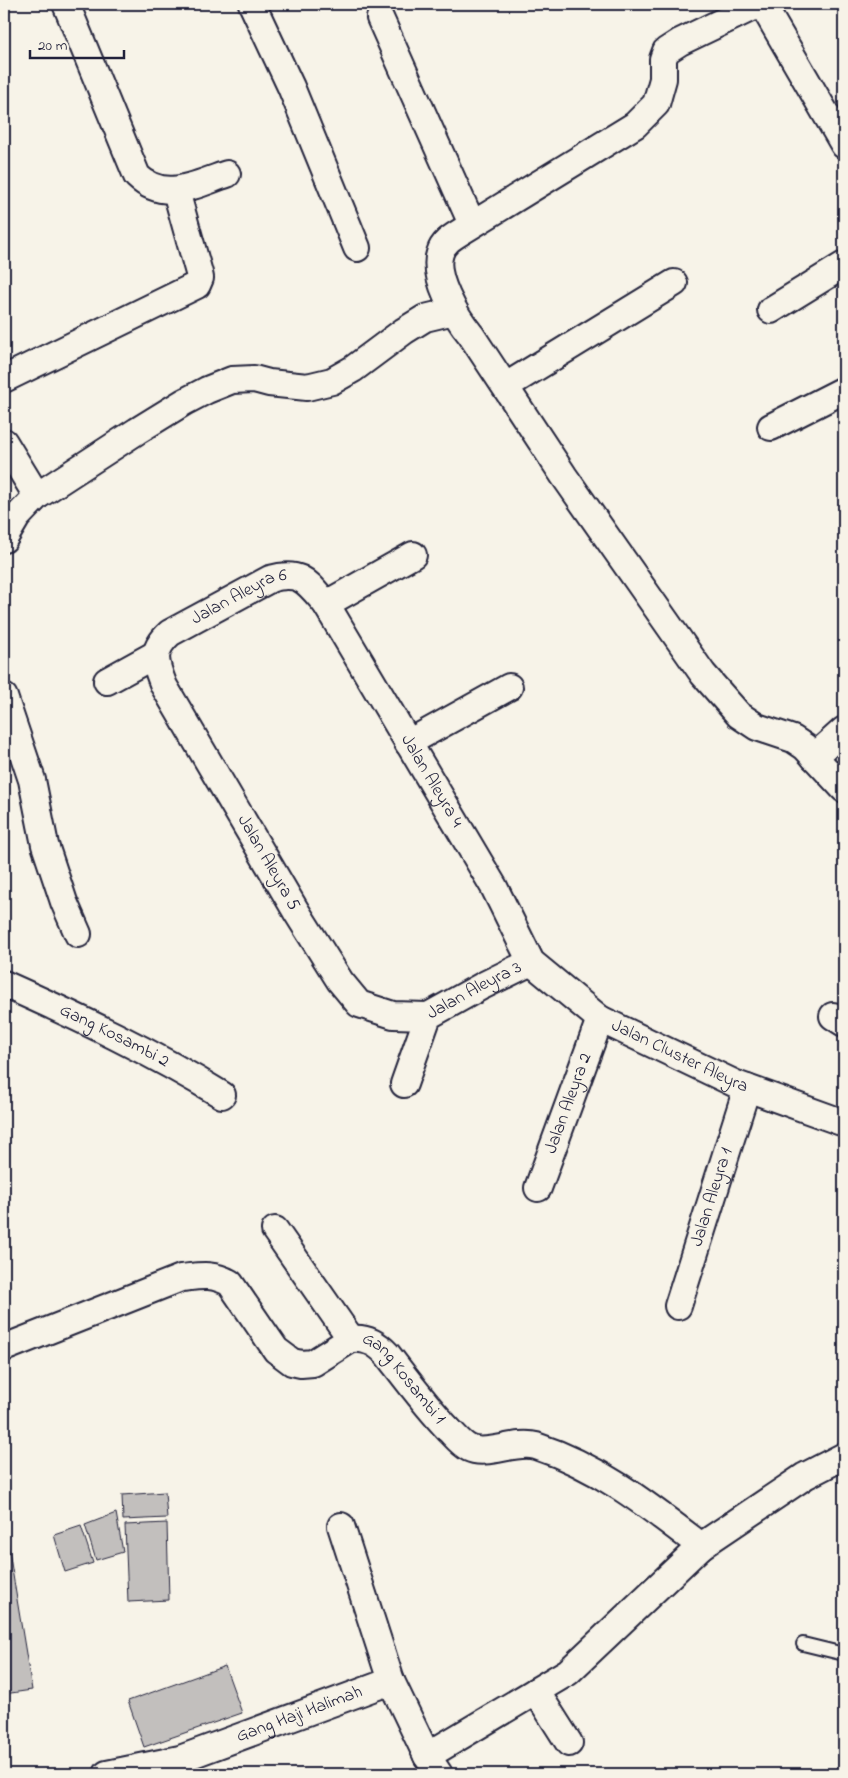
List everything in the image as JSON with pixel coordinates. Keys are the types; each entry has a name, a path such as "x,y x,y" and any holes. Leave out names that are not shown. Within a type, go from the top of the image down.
{"street":[{"path":"66,4 136,176 154,188 176,191 227,174"},
{"path":"252,4 290,87 357,248"},
{"path":"844,145 760,4 680,42 666,51 656,104 635,125 472,224 447,242 440,252 438,264 441,279 454,311 506,386 564,476 691,658 739,715 756,727 793,740 805,748 844,789"},
{"path":"380,18 472,224"},
{"path":"4,379 196,285 200,278 199,273 176,191"},
{"path":"771,310 844,265"},
{"path":"506,386 674,283"},
{"path":"4,539 16,517 37,496 137,431 207,390 232,380 254,378 269,384 307,387 332,380 353,369 404,331 425,318 454,311"},
{"path":"771,427 844,390"},
{"path":"4,442 37,496"},
{"path":"326,604 414,555"},
{"name":"Jalan Aleyra 6","path":"156,654 160,642 170,633 270,578 284,575 295,576 307,582 326,604"},
{"name":"Jalan Aleyra 4","path":"326,604 494,887 531,962"},
{"path":"107,681 156,654"},
{"name":"Jalan Aleyra 5","path":"156,654 158,669 164,686 296,911 340,981 359,1004 393,1015 428,1016"},
{"path":"408,743 510,687"},
{"path":"4,697 32,780 46,845 64,902 78,934"},
{"path":"814,757 844,730"},
{"name":"Jalan Aleyra 3","path":"404,1084 428,1016 531,962"},
{"name":"Jalan Cluster Aleyra","path":"531,962 600,1019 747,1088 844,1122"},
{"name":"Gang Kosambi 2","path":"4,984 62,1010 182,1071 222,1095"},
{"name":"Jalan Aleyra 2","path":"538,1188 600,1019"},
{"name":"Jalan Aleyra 1","path":"678,1306 747,1088"},
{"path":"275,1230 351,1339"},
{"name":"Gang Kosambi 1","path":"4,1348 181,1278 204,1275 218,1277 230,1283 276,1350 292,1362 301,1364 313,1363 351,1339 359,1338 372,1341 381,1347 429,1409 469,1448 479,1450 515,1445 534,1446 590,1468 641,1500 700,1546"},
{"path":"342,1526 391,1681 433,1765 536,1691 568,1672 700,1546 805,1476 844,1456"},
{"name":"Gang Haji Halimah","path":"107,1774 183,1766 391,1681"},
{"path":"536,1691 569,1743"}],"lane":[{"path":"803,1644 844,1654"}],"building":[{"path":"165,1492 167,1518 123,1520 122,1495"},
{"path":"116,1513 123,1552 96,1560 85,1525"},
{"path":"167,1523 169,1600 128,1602 125,1525"},
{"path":"81,1526 93,1563 65,1572 54,1535"},
{"path":"7,1539 32,1690 4,1694 4,1540"},
{"path":"225,1666 242,1713 144,1747 128,1701"}]}
